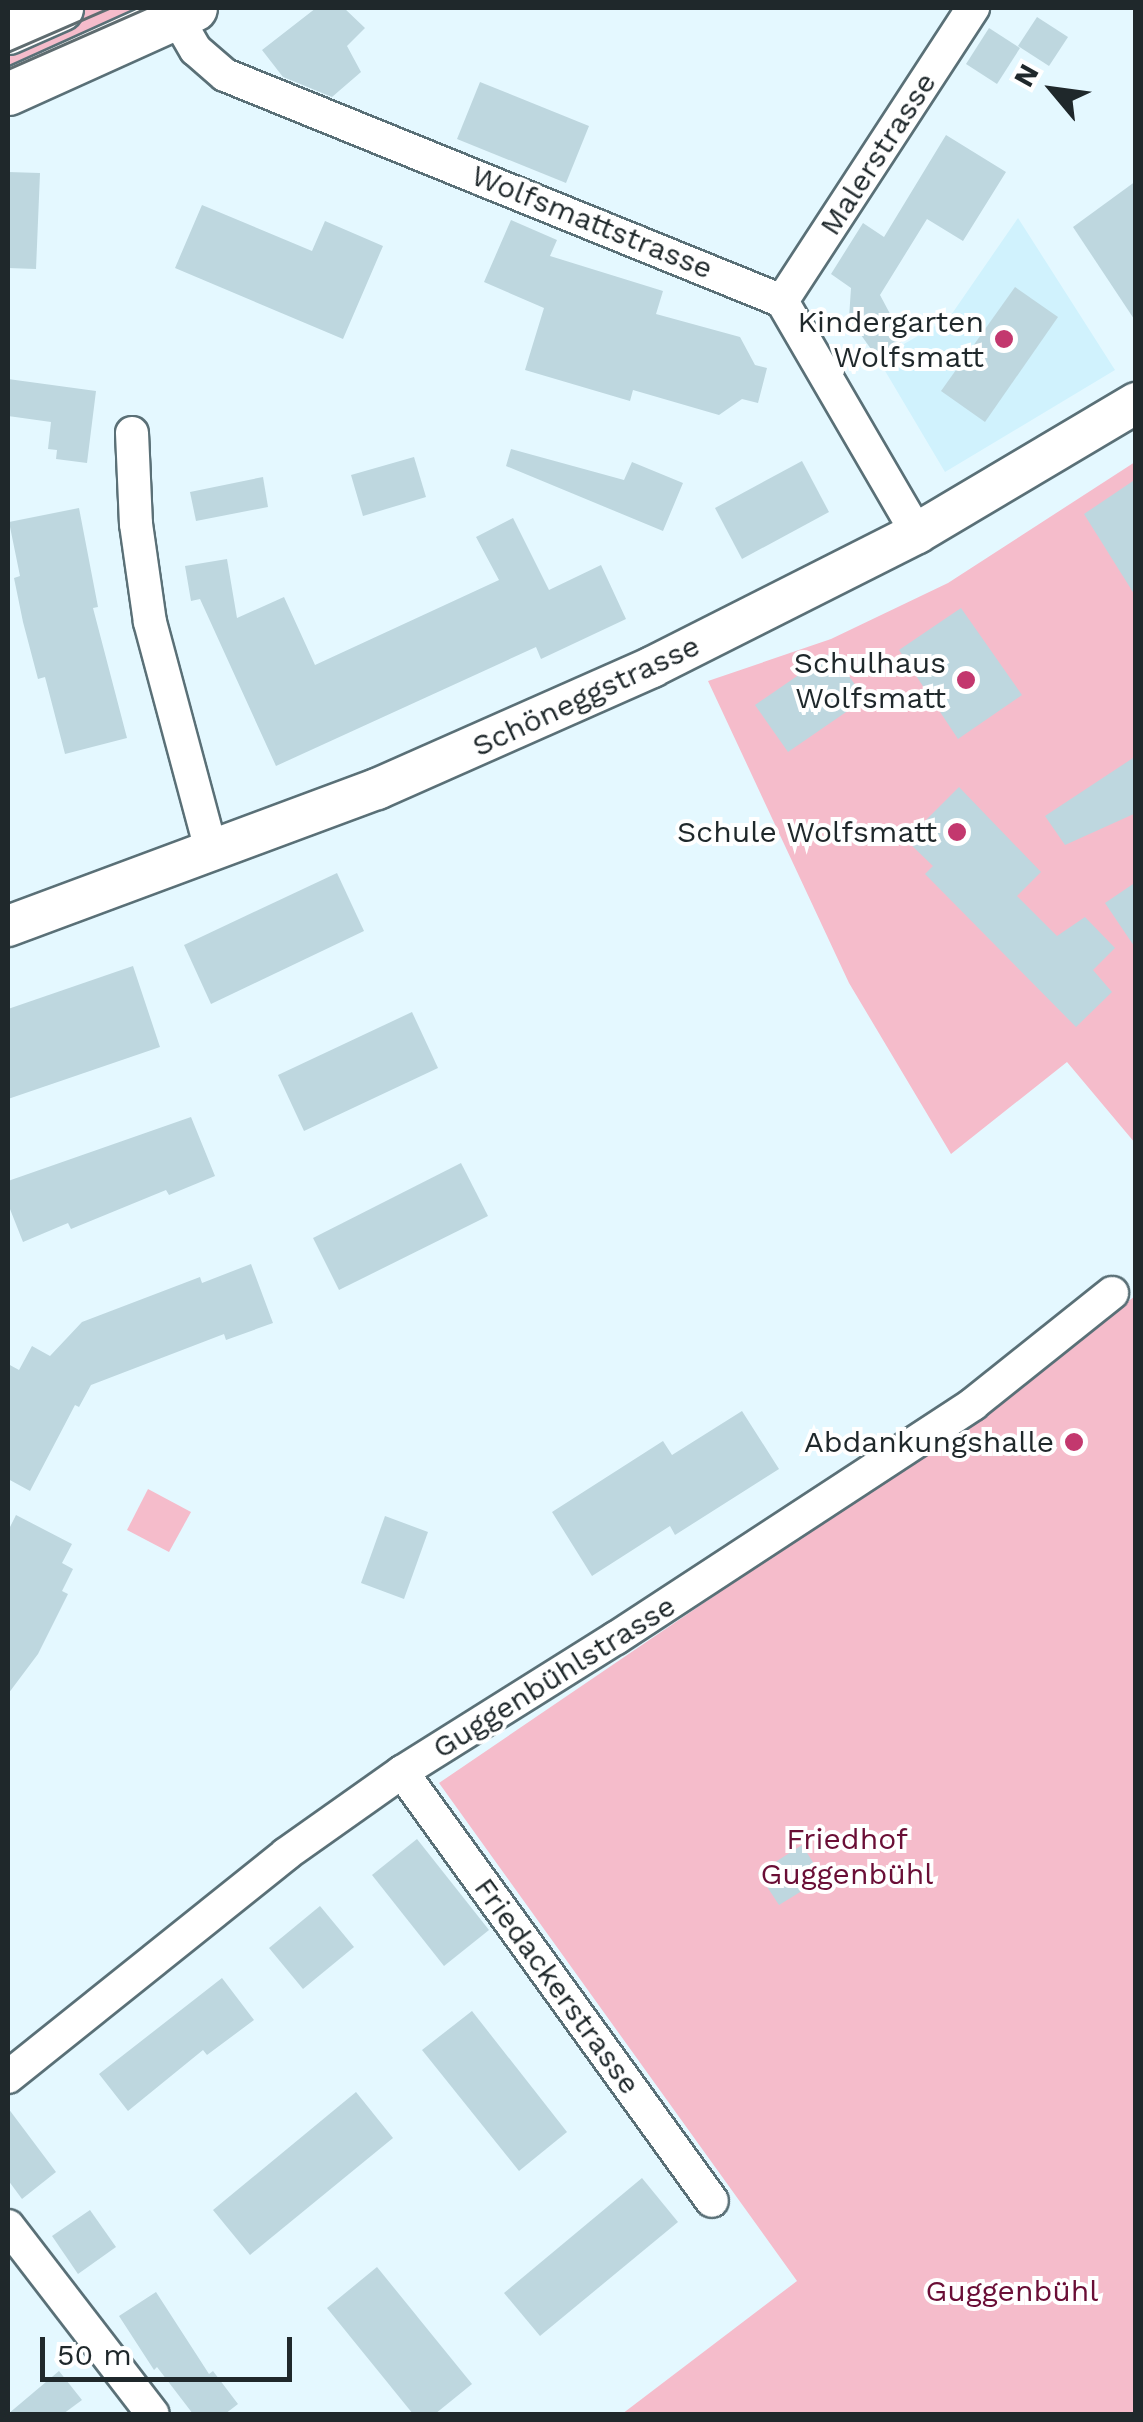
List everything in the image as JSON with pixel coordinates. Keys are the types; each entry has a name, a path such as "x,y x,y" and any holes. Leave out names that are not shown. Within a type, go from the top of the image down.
{"main road":[{"path":"8,30 60,8"},
{"path":"8,92 185,12"}],"street":[{"name":"Malerstrasse","path":"782,301 974,8"},
{"name":"Wolfsmattstrasse","path":"185,12 196,50 224,76 782,301"},
{"path":"782,301 917,532"},
{"name":"Schöneggstrasse","path":"8,926 212,853 462,754 652,667 917,532 1136,402"},
{"path":"132,433 136,524 150,622 212,853"},
{"name":"Guggenbühlstrasse","path":"8,2077 286,1854 402,1772 646,1620 959,1413 1112,1293"},
{"name":"Friedackerstrasse","path":"402,1772 712,2200"},
{"path":"8,2226 153,2414"}],"shaded area":[{"name":"Kindergarten Wolfsmatt","path":"1018,218 1115,370 945,472 878,359 949,318"}],"green space":[{"path":"85,8 166,8 8,79 8,42"},
{"name":"Schule Wolfsmatt","path":"1135,462 1135,1143 1067,1062 951,1154 849,983 708,681 831,639 948,583"},
{"name":"Friedhof Guggenbühl","path":"1135,1296 1135,2414 622,2414 797,2281 439,1783 1005,1398"},
{"path":"148,1489 191,1512 169,1552 127,1530"}],"building":[{"path":"316,8 344,8 365,28 347,46 361,72 332,97 283,77 262,50"},
{"path":"1037,17 1068,37 1049,66 1018,46"},
{"path":"989,28 1020,48 997,84 966,64"},
{"path":"480,82 589,126 566,183 457,139"},
{"path":"946,135 1006,172 963,241 927,219 880,295 904,340 878,359 849,318 851,288 831,274 863,223 884,237"},
{"path":"8,172 40,173 36,269 8,268"},
{"path":"1136,181 1136,322 1073,227"},
{"path":"202,205 312,251 325,221 383,246 343,339 175,268"},
{"path":"511,220 557,240 550,256 663,291 656,314 740,337 755,365 767,368 758,403 742,399 719,415 633,390 630,401 525,370 544,308 484,282"},
{"path":"1015,287 1058,317 985,422 941,391"},
{"path":"8,379 96,391 87,463 56,459 57,450 48,449 51,422 8,416"},
{"path":"511,449 624,480 632,462 683,483 663,531 506,466"},
{"path":"414,457 426,497 363,516 351,475"},
{"path":"802,461 829,512 742,559 715,508"},
{"path":"263,477 268,507 196,521 190,492"},
{"path":"1136,479 1136,597 1084,514"},
{"path":"79,508 98,607 93,608 127,738 65,754 45,677 38,679 23,622 14,578 20,576 9,522"},
{"path":"513,518 549,590 601,565 626,619 541,659 536,647 276,766 200,599 191,601 185,566 227,559 237,618 284,597 315,665 499,580 476,537"},
{"name":"Schulhaus Wolfsmatt","path":"961,608 1022,695 958,739 899,650"},
{"path":"832,652 865,699 788,752 755,705"},
{"path":"1136,756 1136,813 1065,845 1045,816"},
{"path":"959,787 1041,872 1017,896 1057,936 1085,917 1115,948 1093,970 1112,992 1076,1027 925,874 933,866 906,840"},
{"path":"337,873 364,931 211,1004 184,945"},
{"path":"1136,882 1136,949 1105,903"},
{"path":"133,966 160,1047 8,1099 8,1009"},
{"path":"412,1012 438,1068 304,1131 278,1075"},
{"path":"191,1117 215,1176 169,1195 166,1190 71,1229 68,1223 23,1242 8,1204 8,1181"},
{"path":"461,1163 488,1216 339,1290 313,1238"},
{"path":"251,1264 273,1323 226,1340 224,1334 91,1385 79,1407 75,1405 30,1491 8,1479 8,1364 19,1370 32,1346 50,1356 82,1322 200,1277 202,1283"},
{"path":"742,1411 779,1469 675,1535 670,1526 592,1576 552,1512 663,1441 672,1455"},
{"path":"16,1515 72,1544 62,1563 73,1569 62,1591 68,1594 38,1654 8,1694 8,1531"},
{"path":"385,1516 428,1532 404,1599 361,1583"},
{"path":"417,1839 489,1930 444,1966 372,1875"},
{"path":"802,1845 823,1878 779,1905 758,1873"},
{"path":"320,1906 354,1947 303,1989 269,1948"},
{"path":"222,1978 254,2020 207,2055 203,2050 128,2111 99,2074"},
{"path":"472,2011 567,2132 519,2171 422,2050"},
{"path":"356,2092 393,2138 250,2255 213,2210"},
{"path":"8,2108 56,2172 22,2199 8,2180"},
{"path":"642,2178 678,2222 540,2336 504,2293"},
{"path":"90,2210 116,2247 78,2274 52,2236"},
{"path":"377,2267 472,2384 435,2414 413,2414 327,2308"},
{"path":"156,2292 209,2374 213,2371 238,2404 225,2414 193,2414 157,2367 154,2370 119,2316"},
{"path":"59,2371 82,2400 63,2414 8,2414"}],"tram line":[{"path":"8,52 109,8"},
{"path":"8,69 146,8"}],"place":[{"name":"Kindergarten Wolfsmatt","path":"1004,339"},
{"name":"Schulhaus Wolfsmatt","path":"966,680"},
{"name":"Schule Wolfsmatt","path":"957,832"},
{"name":"Abdankungshalle","path":"1074,1442"}],"park label":[{"name":"Guggenbühl","path":"1012,2291"}]}
